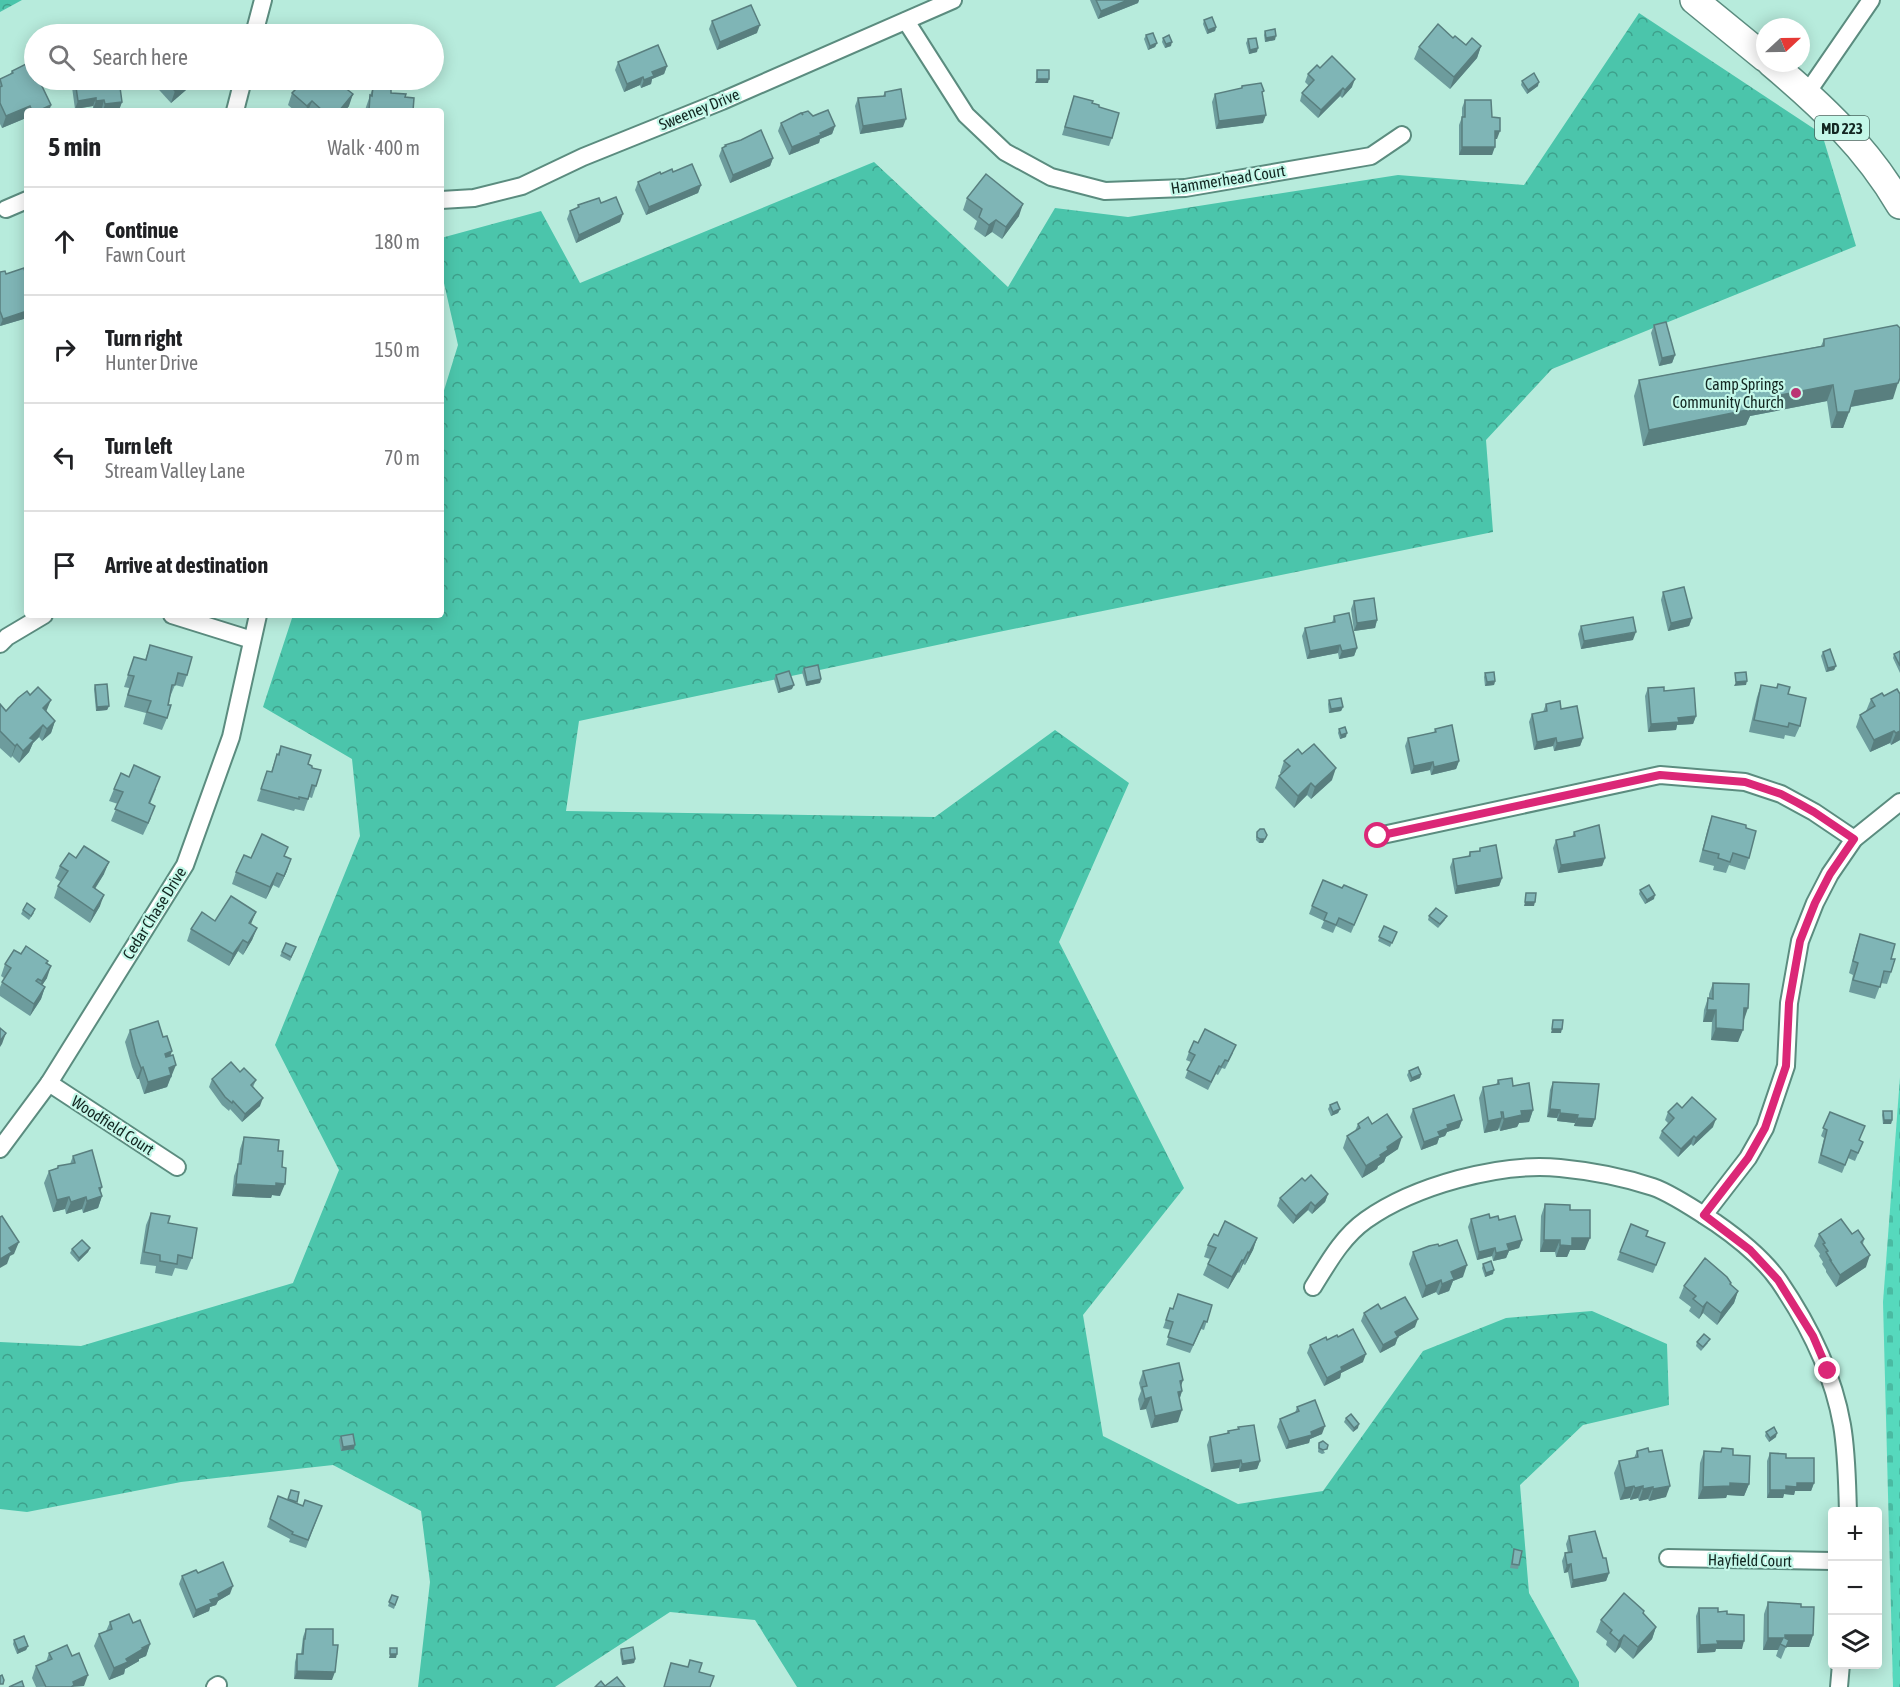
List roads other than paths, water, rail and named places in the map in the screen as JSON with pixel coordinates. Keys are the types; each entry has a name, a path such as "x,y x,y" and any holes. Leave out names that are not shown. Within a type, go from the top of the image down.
{"main road":[{"path":"1694,0 1756,51"},
{"name":"MD 223","path":"1782,72 1807,93 1862,150 1900,205"}],"street":[{"path":"257,24 263,0"},
{"name":"Sweeney Drive","path":"444,200 474,198 522,186 582,158 722,101 953,0"},
{"path":"1807,93 1871,0"},
{"name":"Hammerhead Court","path":"906,21 966,115 1005,152 1051,177 1105,191 1185,188 1371,156 1402,135"},
{"path":"236,108 240,90"},
{"path":"6,209 24,201"},
{"path":"0,644 39,618"},
{"path":"182,618 252,640"},
{"name":"Cedar Chase Drive","path":"0,1149 49,1083 185,865 231,737 257,618"},
{"path":"1378,836 1660,775 1745,782 1781,794 1806,807 1854,839"},
{"path":"1704,1215 1748,1158 1765,1128 1786,1066 1789,1003 1800,941 1815,903 1830,874 1854,839 1900,802"},
{"name":"Woodfield Court","path":"49,1083 177,1167"},
{"path":"1313,1287 1338,1246 1364,1221 1400,1199 1434,1186 1476,1175 1513,1170 1558,1168 1606,1175 1655,1188 1704,1215 1750,1250 1778,1280 1824,1359 1842,1425 1848,1507"},
{"name":"Hayfield Court","path":"1668,1558 1828,1561"},
{"path":"1839,1687 1841,1669"}],"place":[{"name":"Camp Springs Community Church","path":"1796,393"}]}
